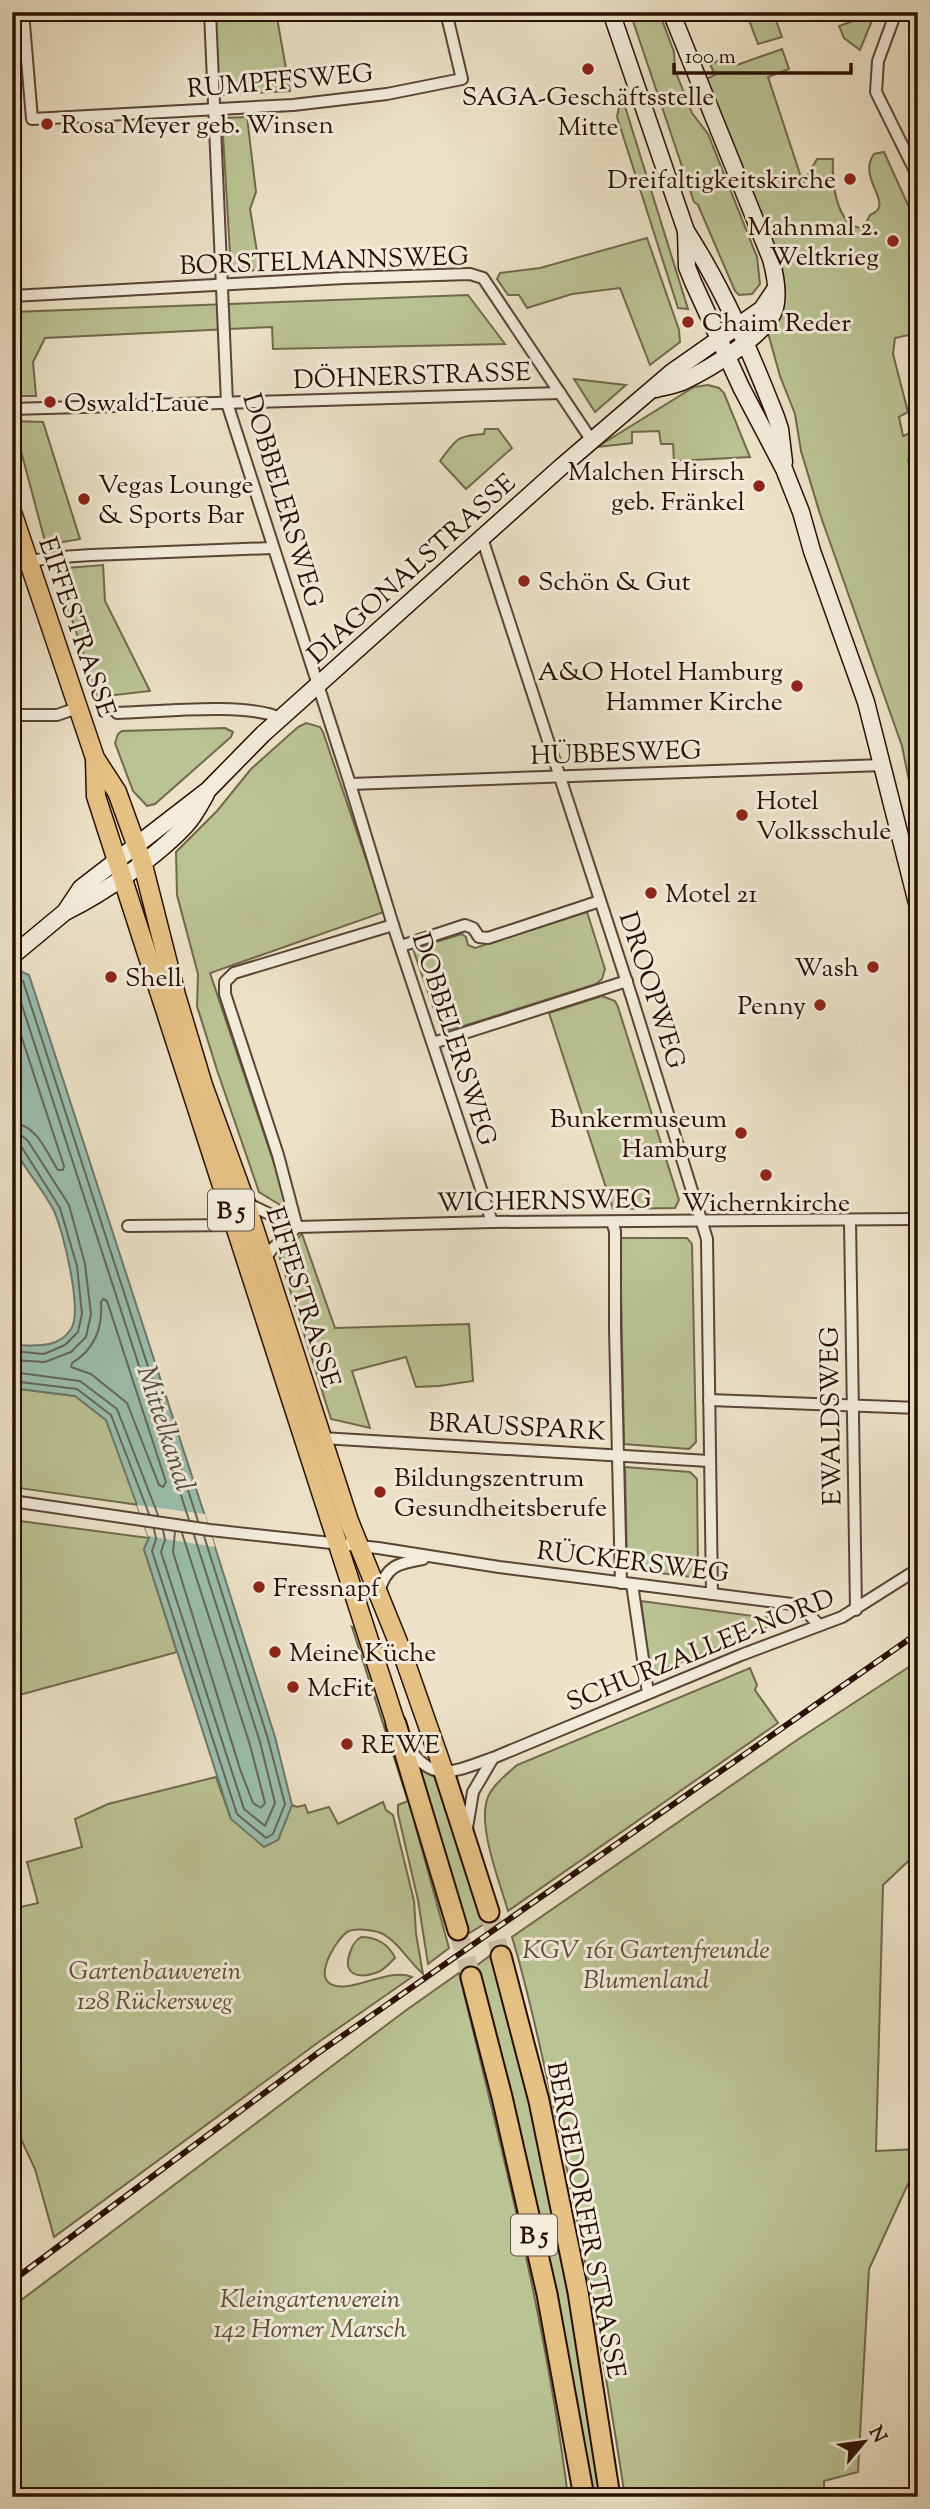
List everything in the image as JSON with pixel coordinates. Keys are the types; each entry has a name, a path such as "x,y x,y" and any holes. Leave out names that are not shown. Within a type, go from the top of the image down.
{"highway":[{"name":"B 5","path":"396,1724 458,1930"},
{"name":"B 5","path":"444,1772 489,1912"},
{"name":"BERGEDORFER STRASSE","path":"501,1955 539,2101 573,2264 610,2497"},
{"name":"BERGEDORFER STRASSE","path":"471,1976 547,2294 584,2497"}],"main road":[{"name":"EIFFESTRASSE","path":"12,512 95,758 117,792 139,853 202,1085 246,1203 358,1546 402,1652 444,1772"},
{"name":"EIFFESTRASSE","path":"95,758 96,796 396,1724"}],"street":[{"name":"RUMPFFSWEG","path":"23,12 32,119 293,105 359,98 462,79 446,12"},
{"name":"DOBBELERSWEG","path":"209,12 227,403 393,925 492,1222"},
{"path":"611,12 686,231 705,261 737,326 780,429 784,469"},
{"path":"671,12 771,259 776,288"},
{"path":"896,12 878,61 876,92 918,177"},
{"path":"686,231 687,267 718,339 784,469 850,654 883,765 918,907"},
{"name":"BORSTELMANNSWEG","path":"12,296 470,274 483,278 592,441"},
{"name":"DIAGONALSTRASSE","path":"14,955 65,912 81,888 120,868 139,853 186,825 208,790 280,718 672,372 765,306 776,288"},
{"name":"DIAGONALSTRASSE","path":"653,390 680,383 745,343 770,319 776,304 776,288"},
{"name":"DÖHNERSTRASSE","path":"12,409 560,393"},
{"name":"DROOPWEG","path":"482,538 627,981 707,1239 712,1594"},
{"path":"28,562 91,555 272,548"},
{"path":"12,715 57,715 77,708"},
{"path":"117,713 243,710 267,713 280,718"},
{"name":"HÜBBESWEG","path":"350,784 883,765"},
{"path":"401,946 465,925 473,928 479,937 488,938 600,901"},
{"name":"EIFFESTRASSE","path":"297,1227 278,1155 225,994 225,982 234,973 393,925"},
{"path":"433,1043 627,981"},
{"name":"WICHERNSWEG","path":"246,1203 297,1227 492,1222 918,1219"},
{"name":"EWALDSWEG","path":"850,1221 856,1610"},
{"path":"612,1222 615,1231 619,1454 627,1583 648,1693"},
{"path":"128,1226 236,1225"},
{"path":"256,1289 264,1259 297,1227"},
{"path":"709,1399 918,1408"},
{"name":"BRAUSSPARK","path":"322,1438 709,1461"},
{"name":"RÜCKERSWEG","path":"12,1501 210,1530 378,1548 800,1605 819,1626"},
{"name":"RÜCKERSWEG","path":"378,1594 382,1580 395,1566 432,1557"},
{"name":"SCHURZALLEE-NORD","path":"444,1772 493,1758 819,1626 856,1610 918,1569"},
{"path":"396,1724 421,1763 430,1770 444,1772"},
{"path":"465,1838 473,1793 493,1758"}],"green space":[{"path":"213,12 276,12 290,91 218,95"},
{"path":"630,12 659,12 674,52 675,70 692,113 708,134 757,257 760,284 752,294 739,295 735,291 698,205 694,202"},
{"path":"746,12 773,12 782,37 758,44"},
{"path":"875,13 860,50 844,38 839,26"},
{"path":"782,49 789,69 768,77 803,183 817,159 833,159 834,185 840,210 850,225 860,228 865,225 870,215 877,211 879,205 870,163 874,154 884,152 918,227 918,333 895,338 893,354 908,412 899,417 903,436 910,433 915,457 908,460 915,483 918,482 918,825 902,746 820,514 801,451 795,414 780,376 768,333 784,290 783,275 706,79 715,75 710,64 733,55 737,65"},
{"path":"623,100 688,309 678,308 617,117 620,102"},
{"path":"247,117 256,192 250,209 260,270 231,271 222,118"},
{"path":"647,238 679,330 680,342 650,365 620,288 572,294 527,308 519,295 508,295 497,279 500,273 540,268"},
{"path":"468,295 505,344 273,349 272,327 45,338 33,362 36,396 12,396 12,312"},
{"path":"574,379 626,385 595,412"},
{"path":"708,385 719,388 724,393 750,457 674,461 673,444 661,444 659,431 632,432 632,443 597,447 694,387"},
{"path":"13,421 43,422 80,539 46,545"},
{"path":"485,429 498,429 512,448 466,489 440,461 458,440 484,434"},
{"path":"103,565 105,601 150,691 98,697 55,569"},
{"path":"306,723 320,727 323,732 384,912 210,973 290,1211 259,1192 217,1070 197,1006 198,974 177,895 176,852 217,811 251,769"},
{"path":"225,728 233,732 231,737 155,804 147,806 133,791 115,743 122,731"},
{"path":"587,912 605,969 602,979 596,984 451,1030 440,1027 413,949 462,934 468,945 475,948"},
{"path":"602,996 615,1001 618,1007 679,1200 675,1208 613,1209 549,1013"},
{"path":"302,1234 335,1328 469,1324 473,1381 416,1387 406,1357 352,1371 370,1428 331,1419 279,1255"},
{"path":"620,1238 687,1238 692,1244 696,1442 689,1449 624,1444"},
{"path":"12,1388 75,1396 106,1420 139,1505 12,1487"},
{"path":"625,1467 690,1472 697,1479 698,1571 692,1577 627,1569"},
{"path":"12,1520 149,1538 144,1549 177,1652 12,1697"},
{"path":"641,1601 776,1619 777,1623 657,1672 649,1663"},
{"path":"352,1627 358,1630 412,1802 415,1824 449,1948 428,1964 418,1900 398,1814 398,1805 408,1801"},
{"name":"KGV 161 Gartenfreunde Blumenland","path":"918,1661 918,1852 883,1885 876,2151 918,2149 918,2162 869,2269 858,2472 824,2481 824,2497 625,2497 600,2342 571,2189 532,2012 512,1937 797,1740"},
{"path":"750,1668 757,1685 755,1690 778,1723 508,1911 490,1851 485,1818 490,1793 499,1781 517,1765"},
{"path":"418,1768 437,1777 484,1924 468,1934"},
{"name":"Gartenbauverein 128 Rückersweg","path":"216,1777 231,1819 278,1840 292,1805 305,1805 308,1813 329,1807 338,1824 383,1802 386,1810 393,1815 414,1901 423,1974 393,1941 381,1933 356,1930 344,1934 327,1962 325,1977 328,1982 345,1986 391,1975 412,1977 320,2041 54,2237 35,2169 12,2120 12,1909 38,1903 27,1862 82,1847 75,1819 108,1804"},
{"path":"361,1937 381,1942 395,1958 378,1972 364,1975 353,1973 348,1965 348,1958 353,1944"},
{"path":"491,1955 513,2031 564,2260 600,2497 592,2497 500,2054 476,1966"},
{"name":"Kleingartenverein 142 Horner Marsch","path":"459,1973 535,2299 568,2497 12,2497 12,2307"}],"water":[{"name":"Mittelkanal","path":"12,952 22,972 29,975 275,1737 292,1805 278,1840 264,1847 231,1819 144,1549 149,1538 106,1420 75,1396 12,1388 12,1345 44,1345 66,1336 74,1320 75,1306 70,1270 57,1219 48,1200 20,1159 12,1140"}],"pier":[{"path":"137,1505 205,1514 215,1547 148,1536"}],"tunnel":[{"path":"489,1912 501,1956"},
{"path":"458,1930 471,1977"}],"railway":[{"path":"12,2281 318,2053 918,1633"}],"place":[{"name":"SAGA-Geschäftsstelle Mitte","path":"588,69"},
{"name":"Rosa Meyer geb. Winsen","path":"47,124"},
{"name":"Dreifaltigkeitskirche","path":"850,179"},
{"name":"Mahnmal 2. Weltkrieg","path":"893,241"},
{"name":"Chaim Reder","path":"688,322"},
{"name":"Oswald Laue","path":"50,402"},
{"name":"Malchen Hirsch geb. Fränkel","path":"759,486"},
{"name":"Vegas Lounge & Sports Bar","path":"84,499"},
{"name":"Schön & Gut","path":"524,581"},
{"name":"A&O Hotel Hamburg Hammer Kirche","path":"797,686"},
{"name":"Hotel Volksschule","path":"742,815"},
{"name":"Motel 21","path":"651,893"},
{"name":"Wash","path":"873,967"},
{"name":"Shell","path":"111,977"},
{"name":"Penny","path":"820,1005"},
{"name":"Bunkermuseum Hamburg","path":"741,1133"},
{"name":"Wichernkirche","path":"766,1175"},
{"name":"Bildungszentrum Gesundheitsberufe","path":"380,1492"},
{"name":"Fressnapf","path":"259,1587"},
{"name":"Meine Küche","path":"275,1652"},
{"name":"McFit","path":"293,1687"},
{"name":"REWE","path":"347,1744"}]}
